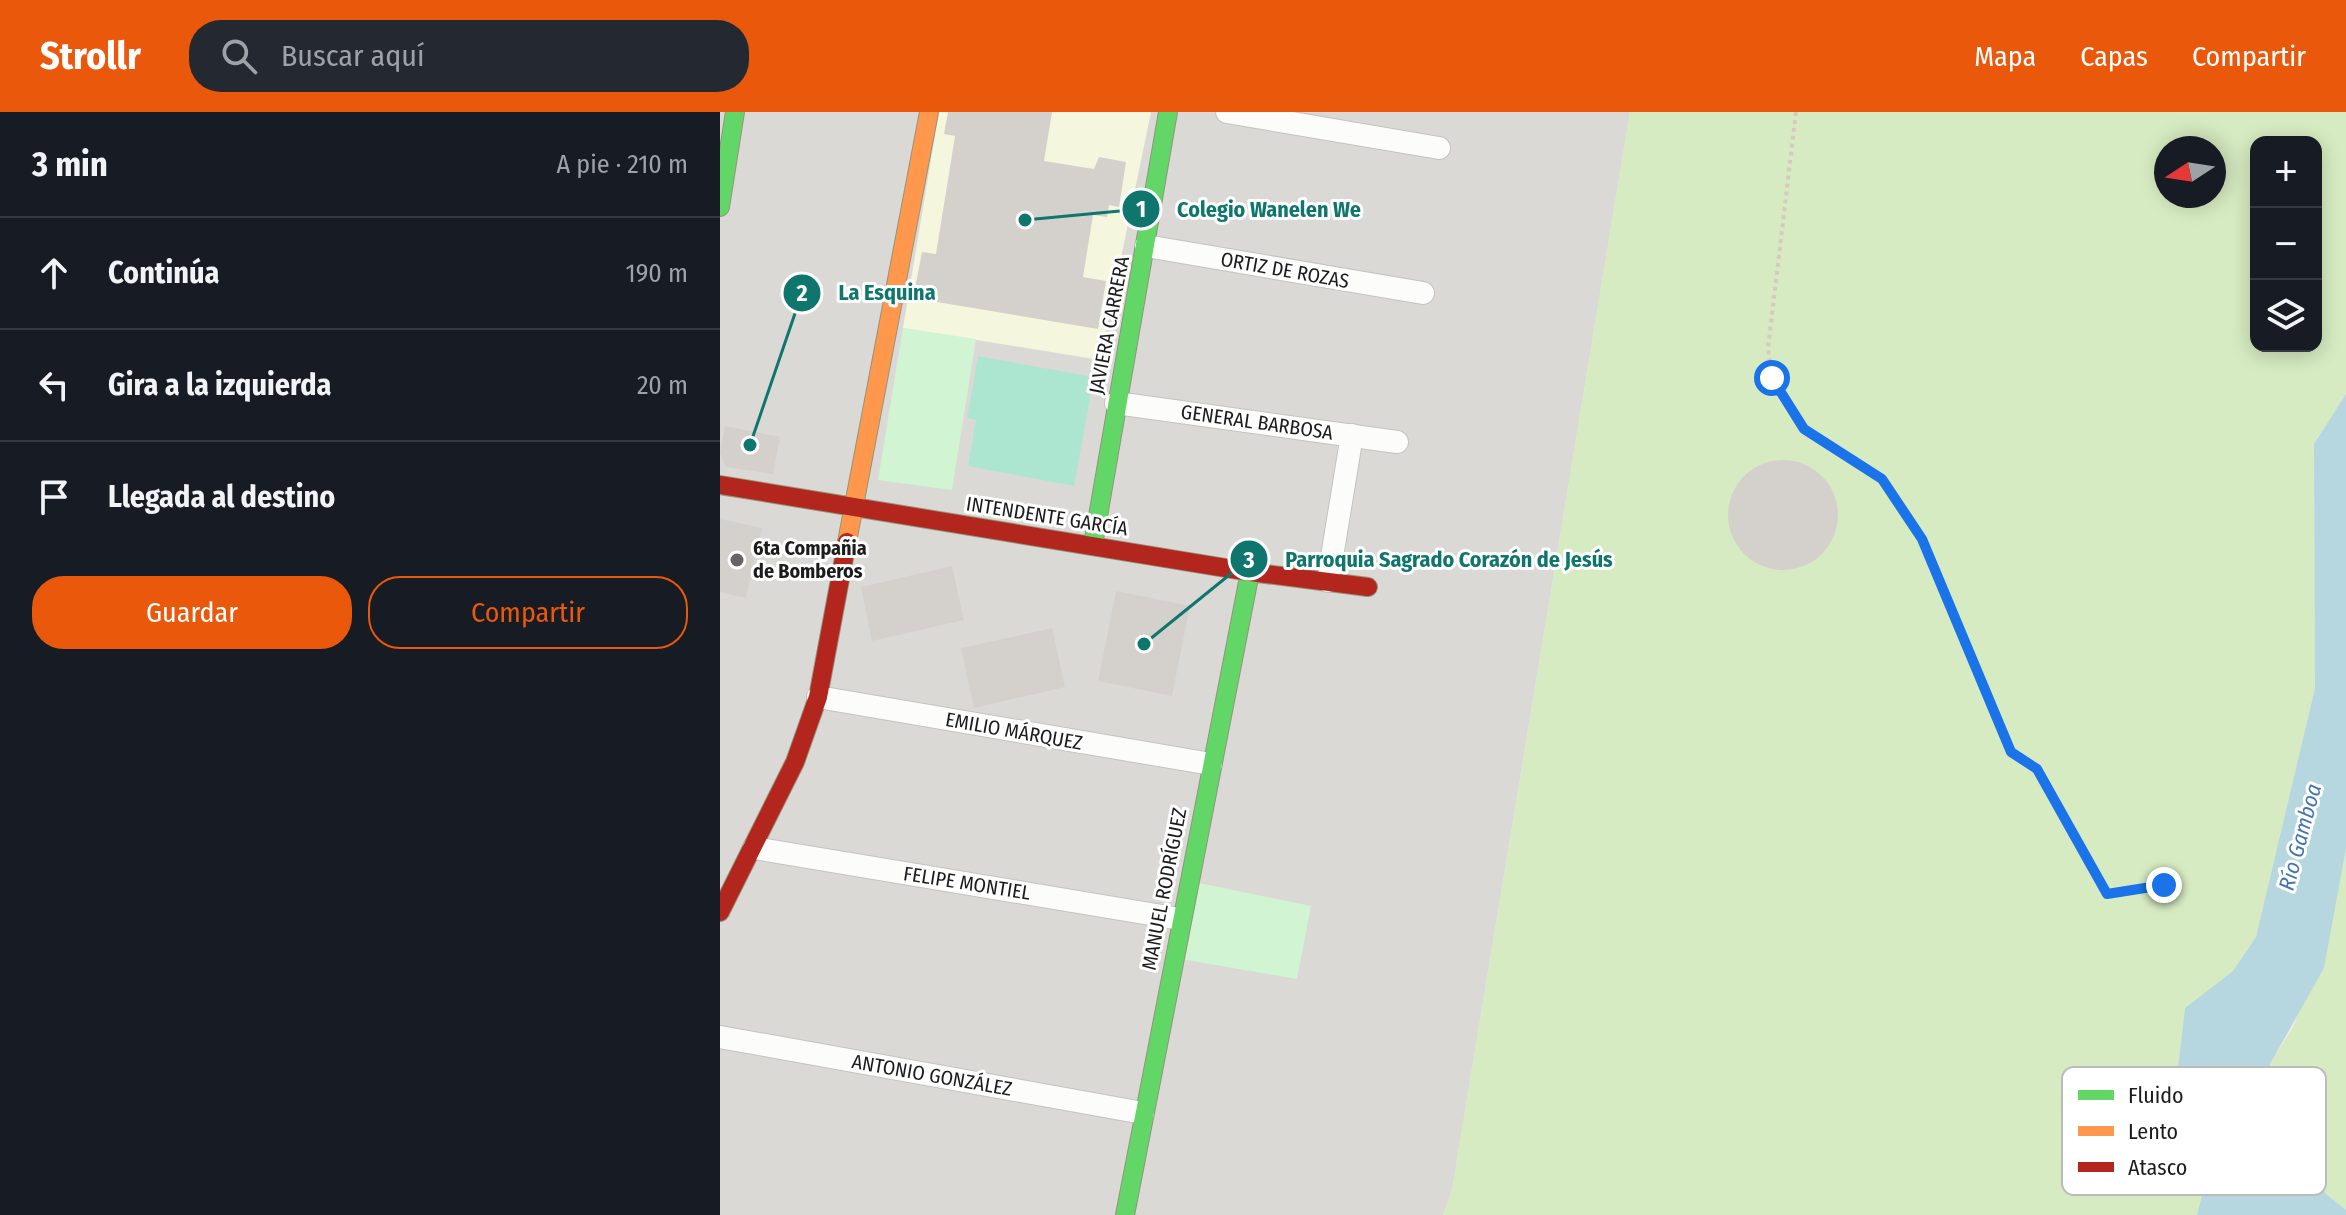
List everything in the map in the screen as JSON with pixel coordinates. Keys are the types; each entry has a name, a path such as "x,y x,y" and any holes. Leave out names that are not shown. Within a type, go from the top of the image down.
{"street":[{"path":"720,207 735,112"},
{"path":"720,912 795,762 818,697 929,112"},
{"name":"JAVIERA CARRERA","path":"1093,545 1168,112"},
{"path":"1227,112 1439,148"},
{"name":"ORTIZ DE ROZAS","path":"1146,246 1423,293"},
{"name":"GENERAL BARBOSA","path":"1116,403 1397,442"},
{"path":"1328,581 1352,435"},
{"name":"INTENDENTE GARCÍA","path":"720,485 1250,572 1368,587"},
{"name":"MANUEL RODRÍGUEZ","path":"1125,1215 1180,919 1250,572"},
{"name":"EMILIO MÁRQUEZ","path":"818,697 1211,764"},
{"name":"FELIPE MONTIEL","path":"754,848 1180,919"},
{"name":"ANTONIO GONZÁLEZ","path":"720,1037 1143,1113"}],"path":[{"path":"1796,112 1768,348 1772,378 1804,429 1882,479 1922,539 2011,752 2037,769 2107,894 2164,885"}],"shaded area":[{"path":"720,112 1630,112 1452,1190 1443,1215 720,1215"},
{"path":"939,112 1151,112 1100,360 903,328"}],"green space":[{"path":"1630,112 2346,112 2346,394 2314,444 2315,688 2256,937 2233,971 2185,1008 2178,1067 2062,1067 2062,1195 2202,1195 2197,1215 1443,1215 1452,1190"},
{"path":"903,328 976,339 952,490 878,480"},
{"path":"978,356 1094,377 1074,486 968,466 976,420 967,418"},
{"path":"2346,848 2346,1210 2326,1194 2326,1067 2270,1067 2294,1026"},
{"path":"1194,882 1311,906 1297,979 1181,959"}],"water":[{"name":"Río Gamboa","path":"2346,394 2346,848 2324,968 2270,1067 2178,1067 2185,1008 2233,971 2256,937 2315,688 2314,444"},
{"path":"2326,1194 2346,1210 2346,1215 2197,1215 2202,1195"}],"building":[{"path":"948,112 1052,112 1044,161 1094,169 1099,157 1126,162 1119,207 1109,205 1107,217 1093,215 1083,277 1106,281 1098,329 913,298 922,252 936,254 955,136 944,134"},
{"path":"725,426 780,437 773,474 726,467 720,453"},
{"path":"1783,460 1804,464 1822,476 1834,494 1838,515 1834,536 1822,554 1804,566 1783,570 1762,566 1744,554 1732,536 1728,515 1732,494 1744,476 1762,464"},
{"name":"6ta Compañia de Bomberos","path":"720,519 762,528 746,598 720,592"},
{"path":"952,566 964,620 872,641 861,587"},
{"path":"1116,591 1190,606 1172,696 1098,681"},
{"path":"1052,628 1065,687 974,708 961,648"}],"traffic: fast":[{"path":"720,207 735,112"},
{"path":"1093,545 1168,112"},
{"path":"1125,1215 1250,572"}],"traffic: slow":[{"path":"847,542 929,112"}],"traffic: jam":[{"path":"720,485 1250,572 1368,587"},
{"path":"720,912 795,762 818,697 847,542"}],"place":[{"name":"Colegio Wanelen We","path":"1025,220"},
{"name":"La Esquina","path":"750,445"},
{"name":"6ta Compañia de Bomberos","path":"737,560"},
{"name":"Parroquia Sagrado Corazón de Jesús","path":"1144,644"}],"route":[{"path":"1772,378 1804,429 1882,479 1922,539 2011,752 2037,769 2107,894 2164,885"}]}
